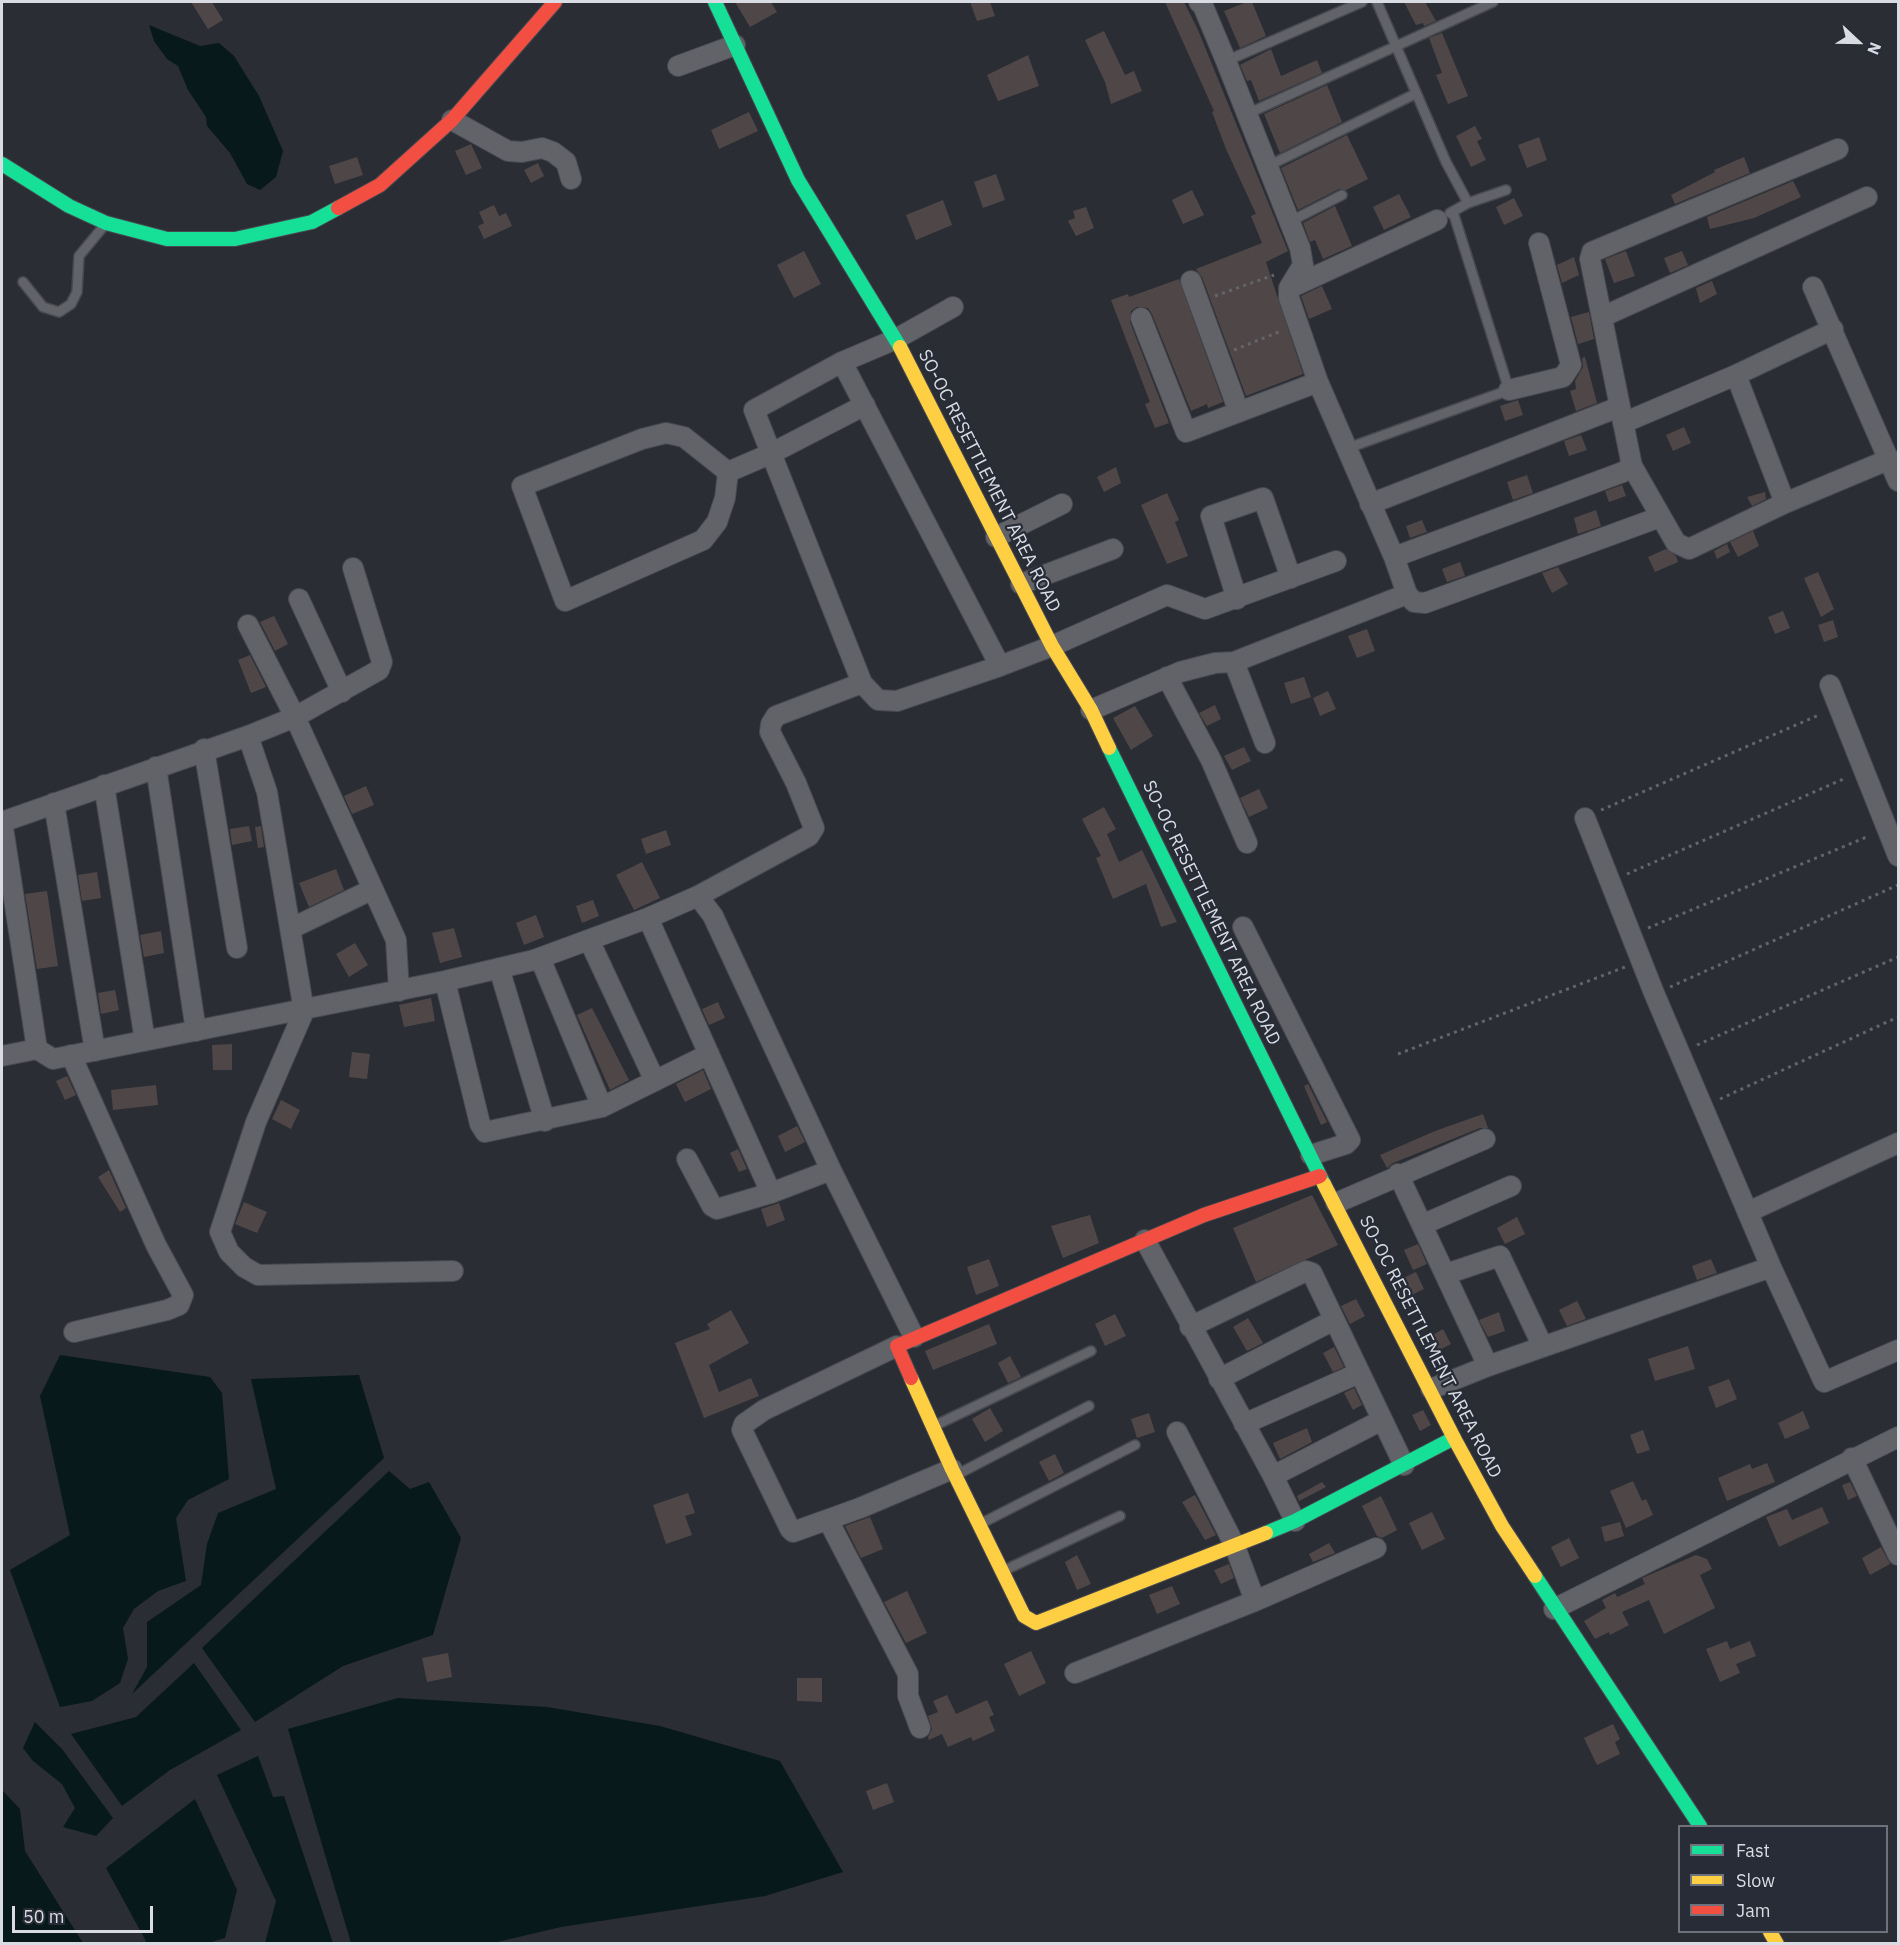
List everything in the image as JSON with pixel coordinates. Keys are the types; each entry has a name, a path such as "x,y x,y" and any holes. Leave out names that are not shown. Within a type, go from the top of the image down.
{"street":[{"path":"2,164 69,206 106,223 167,239 236,239 312,222 380,185 452,120 555,2"},
{"name":"SO-OC RESETTLEMENT AREA ROAD","path":"715,2 798,180 896,339 1053,646 1091,710 1320,1176 1336,1203 1454,1438 1502,1526 1554,1609 1699,1825"},
{"path":"1206,3 1226,61 1291,221 1303,258 1303,265 1289,288 1289,298 1318,382 1394,557 1407,594 1414,602 1425,603 1660,517"},
{"path":"678,66 735,45"},
{"path":"452,120 508,151 522,152 542,148 553,153 566,162 571,179"},
{"path":"1838,149 1592,252 1590,259 1632,466 1676,543 1689,549 1785,503 1890,459"},
{"path":"1602,317 1867,197"},
{"path":"1289,288 1445,216"},
{"path":"1509,390 1563,377 1571,365 1539,243"},
{"path":"1191,281 1239,412"},
{"path":"1813,287 1899,481"},
{"path":"953,307 896,339 842,362 754,410 862,683 878,700 897,701 1000,666 1053,646 1167,595 1205,609 1336,561"},
{"path":"1141,318 1186,432 1318,382"},
{"path":"1370,504 1736,375 1833,329"},
{"path":"842,362 1000,666"},
{"path":"1736,375 1785,503"},
{"path":"728,472 770,454 865,405"},
{"path":"666,433 684,437 728,472 725,498 717,522 704,540 565,602 522,486 642,439 666,433"},
{"path":"1394,557 1623,472 1632,466"},
{"path":"1237,599 1210,516 1263,498 1291,578"},
{"path":"996,537 1062,504"},
{"path":"1021,584 1113,549"},
{"path":"36,1049 2,822 204,749 248,736 295,717 379,670 382,662 353,568"},
{"path":"1091,710 1167,677 1215,663 1234,662 1407,594"},
{"path":"299,598 342,692"},
{"path":"248,625 295,717 396,940 399,992"},
{"path":"1234,662 1265,743"},
{"path":"1167,677 1211,760 1247,843"},
{"path":"2,1056 36,1049 53,1059 399,992 540,958 648,918 698,896 809,836 814,828 796,783 770,732 771,724 776,716 862,683"},
{"path":"1830,685 1899,856"},
{"path":"248,736 267,792 304,1011 256,1122 219,1232 229,1252 244,1267 258,1275 453,1271"},
{"path":"204,749 237,948"},
{"path":"156,767 196,1031"},
{"path":"104,785 146,1041"},
{"path":"54,803 95,1051"},
{"path":"1585,818 1679,1053 1771,1267 1824,1382 1899,1350"},
{"path":"290,929 373,889"},
{"path":"698,896 713,916 831,1170 905,1341 934,1426 1024,1616 1036,1623 1295,1521 1454,1438"},
{"path":"648,918 771,1193"},
{"path":"1243,927 1350,1140 1346,1144 1311,1155"},
{"path":"589,940 655,1081"},
{"path":"540,958 602,1107"},
{"path":"499,968 545,1121"},
{"path":"445,981 483,1129 489,1132 602,1107 709,1054"},
{"path":"71,1055 156,1245 183,1295 179,1305 167,1310 74,1332"},
{"path":"1336,1203 1398,1174 1485,1139"},
{"path":"1748,1212 1899,1143"},
{"path":"687,1158 712,1206 717,1209 771,1193 831,1170"},
{"path":"1398,1174 1424,1224 1488,1366"},
{"path":"954,1472 798,1532 790,1529 742,1427 764,1410 905,1341 1204,1215 1320,1176"},
{"path":"1424,1224 1511,1186"},
{"path":"1145,1240 1295,1521"},
{"path":"1446,1274 1500,1256 1544,1347"},
{"path":"1431,1389 1488,1366 1771,1267"},
{"path":"1190,1327 1306,1271 1312,1273 1404,1466"},
{"path":"1219,1379 1334,1320"},
{"path":"1244,1424 1359,1373"},
{"path":"1273,1476 1382,1420"},
{"path":"1177,1432 1234,1544 1255,1601"},
{"path":"1554,1609 1852,1458 1899,1437"},
{"path":"1852,1458 1899,1555"},
{"path":"828,1520 908,1674 908,1696 920,1728"},
{"path":"1075,1673 1255,1601 1376,1548"}],"lane":[{"path":"1226,61 1362,2"},
{"path":"1377,2 1415,94 1446,162 1468,202"},
{"path":"1247,114 1493,2"},
{"path":"1268,166 1415,94"},
{"path":"1348,448 1509,390 1445,216 1468,202 1506,190"},
{"path":"1291,221 1342,195"},
{"path":"24,282 43,307 59,312 70,304 77,292 79,256 106,223"},
{"path":"934,1426 1091,1351"},
{"path":"954,1472 1089,1406"},
{"path":"979,1524 1135,1445"},
{"path":"1002,1571 1120,1516"}],"path":[{"path":"1199,302 1303,265"},
{"path":"1219,357 1299,323"},
{"path":"1585,818 1839,706"},
{"path":"1611,881 1864,770"},
{"path":"1631,935 1887,828"},
{"path":"1654,993 1899,885"},
{"path":"1679,1053 1899,957"},
{"path":"1398,1054 1641,961"},
{"path":"1703,1107 1899,1017"}],"shaded area":[{"path":"149,25 200,46 219,43 234,56 259,96 283,151 276,177 260,190 247,184 230,153 207,126 206,117 188,90 178,66 167,59 154,41"},
{"path":"60,1355 210,1377 222,1393 229,1479 188,1500 176,1518 186,1581 158,1591 134,1609 123,1628 128,1659 120,1683 92,1701 60,1707 10,1570 70,1535 40,1396"},
{"path":"359,1375 384,1458 132,1694 147,1667 147,1622 201,1585 207,1544 218,1513 276,1489 251,1379"},
{"path":"389,1471 410,1489 429,1482 461,1538 433,1635 343,1666 255,1722 202,1648"},
{"path":"194,1663 241,1730 170,1770 122,1806 71,1734 136,1717"},
{"path":"398,1698 547,1707 660,1726 780,1761 843,1872 765,1896 561,1927 493,1943 351,1943 288,1729"},
{"path":"35,1722 62,1749 113,1818 96,1836 63,1827 75,1808 62,1784 33,1761 23,1748"},
{"path":"258,1756 273,1797 284,1796 333,1943 265,1943 276,1901 217,1775"},
{"path":"2,1790 20,1809 25,1851 83,1943 2,1943"},
{"path":"195,1799 237,1890 225,1938 208,1943 147,1943 106,1868"}],"building":[{"path":"191,2 212,2 223,20 208,29"},
{"path":"735,2 771,2 777,12 750,27"},
{"path":"970,2 990,2 995,16 977,21"},
{"path":"1165,2 1184,2 1198,30 1288,251 1266,262 1303,374 1246,396 1202,277 1196,269 1262,243 1251,216 1256,214 1226,149 1212,112 1214,111"},
{"path":"1252,2 1266,36 1240,48 1224,11"},
{"path":"1404,2 1425,2 1436,21 1424,26 1423,23 1416,25"},
{"path":"1104,31 1125,75 1134,71 1142,91 1111,104 1105,82 1085,40"},
{"path":"1442,33 1468,96 1448,104 1436,75 1442,73 1429,38"},
{"path":"1271,49 1281,76 1317,60 1322,73 1259,101 1251,80 1247,81 1240,65"},
{"path":"1028,55 1039,86 998,101 987,75"},
{"path":"1327,85 1342,122 1280,153 1264,114"},
{"path":"749,112 758,131 719,149 711,130"},
{"path":"1475,126 1482,139 1477,141 1486,160 1471,167 1456,136"},
{"path":"1347,135 1368,179 1346,190 1339,189 1298,210 1281,168"},
{"path":"1539,137 1547,160 1527,168 1518,145"},
{"path":"471,144 482,168 466,175 455,151"},
{"path":"357,157 363,175 335,184 329,166"},
{"path":"1744,157 1750,173 1675,204 1671,195 1715,172 1714,170"},
{"path":"538,163 544,176 531,183 524,170"},
{"path":"996,174 1005,200 983,208 974,182"},
{"path":"1793,181 1801,197 1754,218 1710,229 1707,217"},
{"path":"1192,190 1204,215 1183,224 1172,200"},
{"path":"1399,194 1411,217 1384,230 1373,207"},
{"path":"1514,198 1523,216 1504,225 1496,207"},
{"path":"943,200 952,225 916,240 906,215"},
{"path":"494,205 499,216 506,213 512,226 484,239 478,226 484,223 479,212"},
{"path":"1335,206 1352,246 1323,259 1315,240 1310,242 1303,223"},
{"path":"1086,207 1094,228 1076,236 1068,221 1075,218 1073,211"},
{"path":"804,251 821,284 794,298 777,265"},
{"path":"1626,251 1635,276 1614,283 1605,259"},
{"path":"1682,251 1688,265 1670,273 1664,258"},
{"path":"1574,257 1579,275 1562,283 1557,265"},
{"path":"1179,279 1223,402 1208,408 1207,404 1191,411 1152,314 1148,308 1137,307 1131,311 1130,322 1169,423 1155,428 1145,404 1150,402 1111,300 1128,294 1129,297"},
{"path":"1712,281 1717,294 1700,303 1696,288"},
{"path":"1322,286 1332,309 1309,319 1301,296"},
{"path":"1589,312 1594,339 1578,344 1571,317"},
{"path":"1585,357 1597,403 1576,411 1570,391 1576,389 1575,381 1583,367 1582,358"},
{"path":"1518,400 1523,415 1505,421 1500,406"},
{"path":"1684,427 1691,443 1673,451 1666,435"},
{"path":"1581,435 1587,450 1569,456 1564,441"},
{"path":"1116,467 1121,483 1104,492 1097,477"},
{"path":"1527,475 1533,493 1513,500 1507,482"},
{"path":"1622,485 1626,496 1609,502 1605,491"},
{"path":"1765,492 1766,499 1752,506 1747,497"},
{"path":"1167,493 1179,520 1175,522 1188,556 1167,564 1141,505"},
{"path":"1596,510 1601,526 1578,534 1574,518"},
{"path":"1422,520 1427,532 1410,538 1406,526"},
{"path":"1753,531 1759,546 1738,557 1730,542"},
{"path":"1727,544 1730,552 1717,559 1714,551"},
{"path":"1666,549 1676,556 1678,562 1655,572 1648,557"},
{"path":"1460,562 1465,576 1447,582 1442,569"},
{"path":"1558,567 1568,584 1552,593 1542,573"},
{"path":"1818,572 1834,609 1821,617 1804,578"},
{"path":"1783,611 1790,628 1775,634 1768,617"},
{"path":"274,616 288,644 275,651 260,622"},
{"path":"1833,620 1838,637 1824,642 1818,625"},
{"path":"1367,629 1375,651 1357,658 1348,636"},
{"path":"250,655 266,687 251,693 238,660"},
{"path":"1304,677 1311,697 1291,704 1284,683"},
{"path":"1328,691 1336,709 1320,716 1313,698"},
{"path":"1215,705 1221,719 1207,726 1199,713"},
{"path":"1135,706 1153,736 1131,750 1113,718"},
{"path":"1244,747 1251,761 1232,770 1224,756"},
{"path":"366,786 374,805 352,814 344,796"},
{"path":"1259,789 1268,808 1249,817 1240,798"},
{"path":"1104,807 1116,829 1107,834 1119,862 1142,850 1177,922 1161,927 1146,884 1113,899 1096,858 1101,856 1082,819"},
{"path":"249,826 252,841 232,845 230,829"},
{"path":"261,826 264,847 258,848 255,827"},
{"path":"666,830 671,845 646,854 641,839"},
{"path":"642,862 660,898 634,910 616,875"},
{"path":"336,869 344,890 309,907 299,883"},
{"path":"97,872 101,898 82,901 78,875"},
{"path":"47,891 58,966 37,969 25,894"},
{"path":"593,900 599,916 582,923 576,906"},
{"path":"536,915 544,937 524,945 516,923"},
{"path":"454,928 462,957 440,963 432,933"},
{"path":"161,931 164,953 144,957 140,935"},
{"path":"355,943 368,965 349,977 336,954"},
{"path":"115,990 119,1010 101,1014 98,993"},
{"path":"431,998 435,1021 404,1027 399,1005"},
{"path":"718,1002 725,1018 709,1025 702,1009"},
{"path":"592,1008 629,1080 610,1090 577,1015"},
{"path":"232,1044 232,1070 213,1070 212,1045"},
{"path":"352,1052 370,1054 367,1079 349,1077"},
{"path":"703,1070 711,1089 685,1102 676,1084"},
{"path":"67,1076 76,1095 65,1100 56,1081"},
{"path":"1308,1084 1327,1122 1321,1125 1304,1086"},
{"path":"156,1085 158,1105 113,1110 111,1090"},
{"path":"281,1100 300,1110 291,1129 272,1119"},
{"path":"1483,1114 1488,1128 1480,1128 1393,1163 1387,1168 1380,1155 1435,1131"},
{"path":"797,1126 805,1142 785,1152 778,1136"},
{"path":"738,1149 747,1169 739,1172 730,1153"},
{"path":"109,1170 126,1208 120,1212 98,1177"},
{"path":"1312,1195 1338,1245 1256,1282 1233,1228"},
{"path":"244,1202 267,1212 257,1233 235,1224"},
{"path":"779,1203 785,1220 767,1227 761,1209"},
{"path":"1090,1215 1099,1243 1063,1258 1051,1226"},
{"path":"1517,1217 1525,1234 1505,1244 1497,1228"},
{"path":"1418,1244 1427,1264 1413,1270 1404,1250"},
{"path":"989,1259 999,1286 976,1295 967,1267"},
{"path":"1711,1259 1717,1273 1697,1280 1692,1266"},
{"path":"1416,1272 1424,1289 1407,1297 1399,1280"},
{"path":"1356,1299 1365,1316 1350,1324 1341,1306"},
{"path":"1577,1301 1586,1319 1567,1326 1559,1310"},
{"path":"731,1310 749,1343 709,1365 719,1392 751,1378 759,1396 704,1418 675,1343 710,1329 707,1324"},
{"path":"1499,1312 1505,1331 1488,1337 1479,1320"},
{"path":"1115,1314 1126,1336 1105,1346 1095,1324"},
{"path":"1248,1318 1263,1343 1247,1351 1233,1327"},
{"path":"989,1324 997,1344 933,1370 925,1351"},
{"path":"1443,1329 1451,1344 1432,1354 1424,1340"},
{"path":"1688,1346 1695,1369 1655,1381 1648,1359"},
{"path":"1334,1347 1344,1367 1333,1372 1323,1353"},
{"path":"1010,1356 1021,1377 1008,1383 998,1363"},
{"path":"1729,1379 1737,1399 1716,1408 1708,1387"},
{"path":"1354,1388 1362,1405 1353,1410 1344,1393"},
{"path":"990,1408 1003,1431 985,1442 972,1419"},
{"path":"1423,1410 1431,1425 1420,1431 1412,1415"},
{"path":"1803,1411 1810,1428 1785,1439 1778,1423"},
{"path":"1149,1413 1155,1432 1137,1438 1131,1419"},
{"path":"1307,1428 1312,1442 1280,1459 1273,1443"},
{"path":"1643,1430 1650,1450 1637,1454 1630,1435"},
{"path":"1055,1454 1064,1473 1049,1481 1039,1462"},
{"path":"1767,1463 1775,1482 1727,1501 1718,1478 1750,1464 1752,1469"},
{"path":"1633,1481 1642,1501 1646,1499 1653,1515 1626,1528 1610,1491"},
{"path":"1322,1482 1326,1487 1299,1501 1297,1496"},
{"path":"1850,1482 1857,1496 1848,1500 1842,1485"},
{"path":"688,1493 695,1513 685,1516 692,1535 666,1544 653,1505"},
{"path":"1195,1495 1216,1535 1205,1540 1182,1502"},
{"path":"1381,1496 1397,1530 1382,1538 1377,1536 1362,1506"},
{"path":"1822,1507 1829,1523 1779,1547 1766,1517 1787,1509 1792,1520"},
{"path":"1432,1512 1445,1539 1422,1550 1409,1523"},
{"path":"870,1517 883,1549 861,1558 845,1526"},
{"path":"1620,1522 1624,1536 1605,1542 1601,1527"},
{"path":"1569,1538 1579,1558 1561,1567 1551,1547"},
{"path":"1329,1543 1335,1553 1313,1562 1309,1554"},
{"path":"1881,1547 1890,1564 1870,1575 1862,1558"},
{"path":"1077,1555 1091,1584 1077,1590 1065,1562"},
{"path":"1696,1555 1707,1559 1712,1569 1700,1575 1715,1608 1664,1634 1649,1600 1622,1612 1629,1625 1610,1635 1609,1632 1595,1639 1584,1621 1606,1608 1602,1600 1615,1593 1617,1597 1645,1584 1642,1578"},
{"path":"1229,1564 1234,1578 1221,1584 1214,1570"},
{"path":"1172,1586 1180,1604 1157,1614 1149,1595"},
{"path":"907,1591 927,1633 906,1643 884,1602"},
{"path":"1727,1641 1730,1649 1750,1641 1756,1656 1736,1664 1740,1673 1720,1682 1706,1649"},
{"path":"1031,1651 1046,1683 1019,1696 1004,1664"},
{"path":"448,1653 452,1677 427,1682 422,1658"},
{"path":"797,1678 822,1678 822,1702 797,1701"},
{"path":"947,1695 956,1714 987,1700 994,1715 989,1717 995,1731 973,1741 971,1737 948,1747 942,1734 929,1740 932,1729 928,1716 938,1712 933,1701"},
{"path":"1613,1724 1620,1739 1615,1742 1620,1754 1597,1765 1584,1738"},
{"path":"887,1783 894,1802 873,1810 866,1791"}],"traffic: fast":[{"path":"715,2 798,180 900,347"},
{"path":"2,164 69,206 106,223 167,239 235,239 312,222 338,208"},
{"path":"1109,748 1324,1184"},
{"path":"1266,1533 1295,1521 1454,1438"},
{"path":"1535,1576 1699,1825"}],"traffic: slow":[{"path":"900,347 1052,646 1091,710 1109,748"},
{"path":"1324,1184 1454,1438 1502,1526 1535,1576"},
{"path":"911,1378 952,1469 1024,1616 1036,1623 1266,1533"},
{"path":"1771,1933 1777,1944"}],"traffic: jam":[{"path":"338,208 380,185 452,120 555,2"},
{"path":"911,1378 897,1346 1204,1215 1320,1176"}]}
